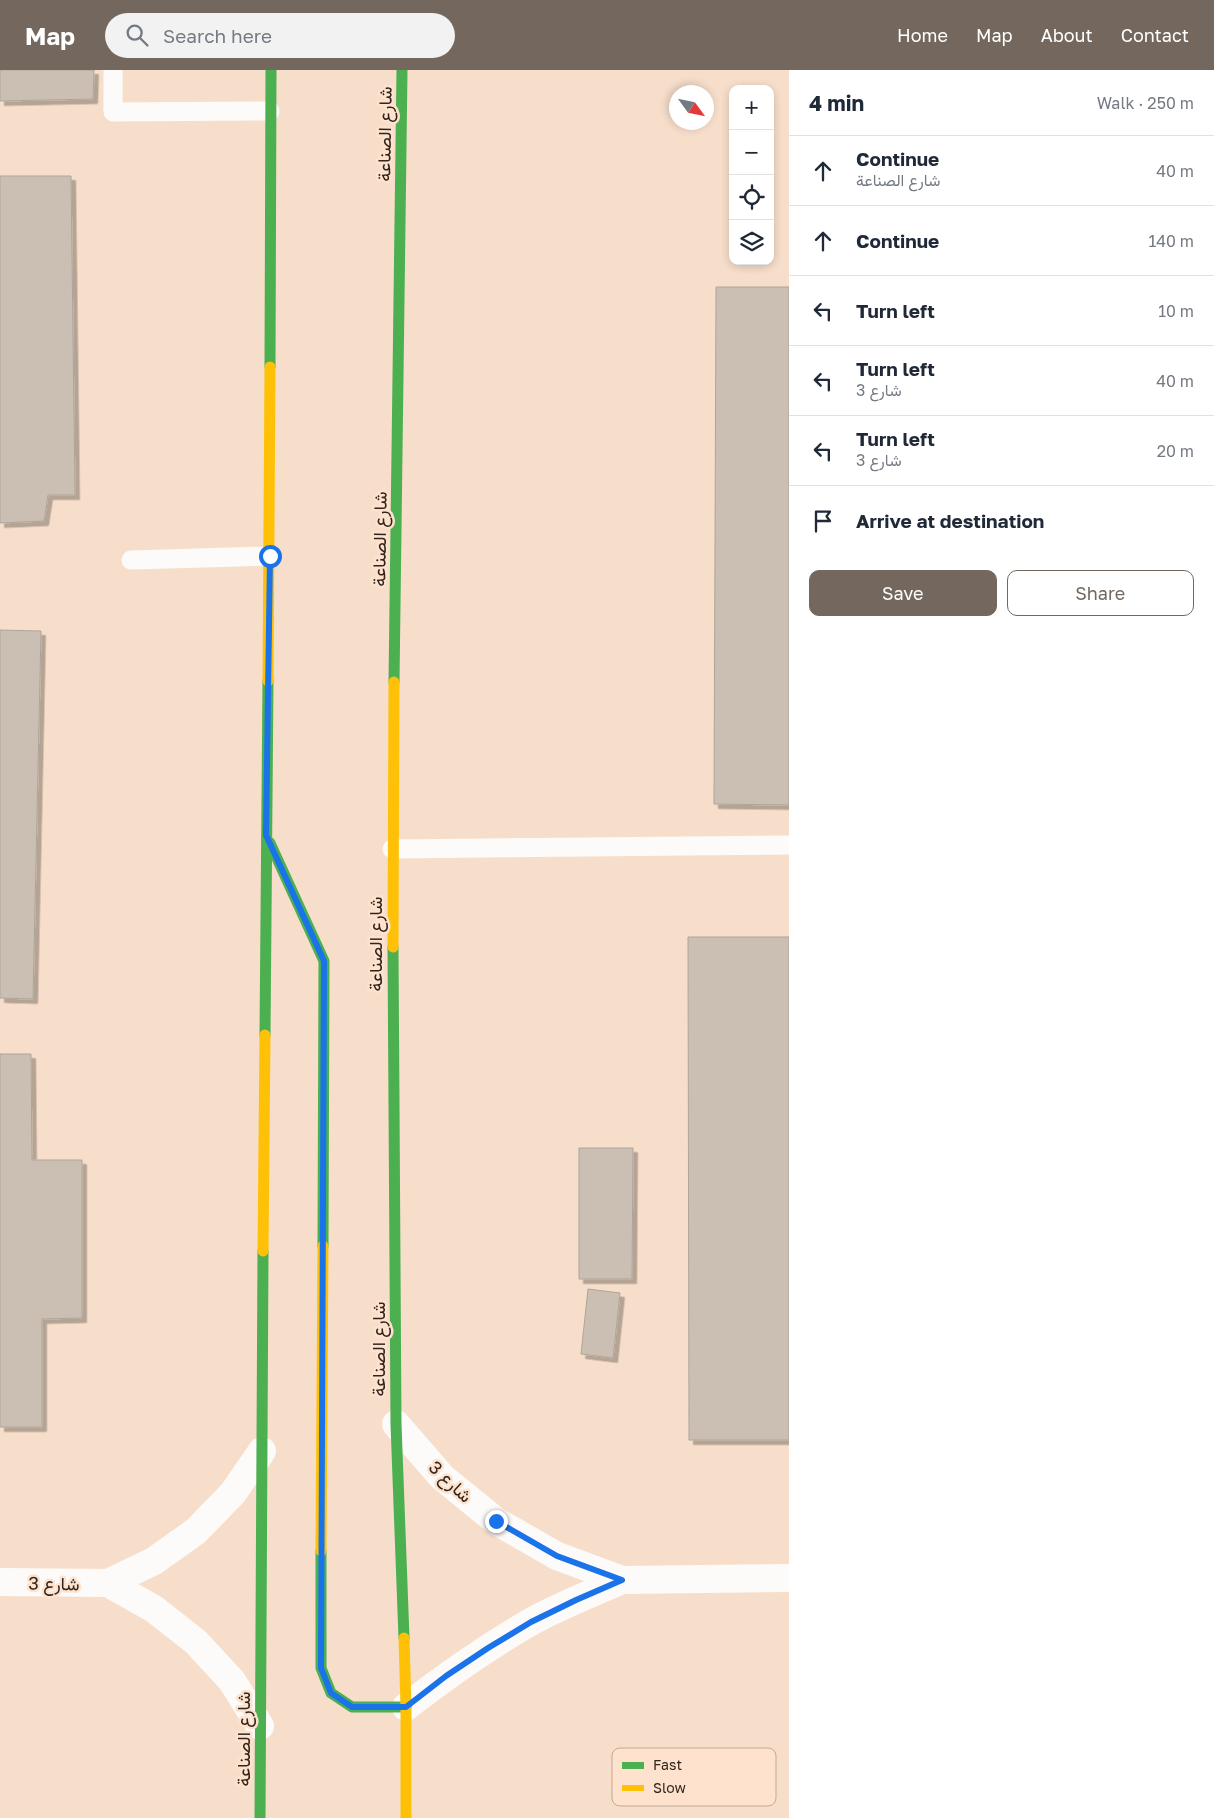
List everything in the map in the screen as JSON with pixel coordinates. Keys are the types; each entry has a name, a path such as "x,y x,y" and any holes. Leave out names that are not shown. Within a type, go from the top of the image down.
{"street":[{"name":"شارع الصناعة","path":"260,1818 266,835 270,556 270,70"},
{"name":"شارع الصناعة","path":"402,70 392,849 396,1424 406,1707 406,1818"},
{"path":"266,835 324,961 321,1668 331,1693 352,1707 406,1707"},
{"name":"شارع 3","path":"396,1424 442,1477 496,1521 557,1556 622,1580 789,1578"},
{"name":"شارع 3","path":"0,1582 108,1583 154,1561 196,1531 233,1494 262,1451"},
{"name":"شارع 3","path":"406,1707 446,1676 522,1627 622,1580"},
{"name":"شارع 3","path":"108,1583 154,1609 196,1642 232,1681 260,1726"}],"lane":[{"path":"113,70 113,112 270,111"},
{"path":"131,560 270,556"},
{"path":"392,849 789,846"}],"shaded area":[{"path":"0,70 789,70 789,1818 0,1818"}],"building":[{"path":"0,70 94,70 93,99 0,101"},
{"path":"0,176 71,176 75,495 48,495 44,521 0,523"},
{"path":"716,287 789,287 789,805 714,804"},
{"path":"0,630 41,631 33,999 0,998"},
{"path":"688,937 789,937 789,1440 689,1440"},
{"path":"0,1054 31,1054 32,1160 82,1160 82,1318 42,1319 42,1427 0,1427"},
{"path":"579,1148 633,1148 632,1279 579,1279"},
{"path":"588,1289 620,1293 613,1358 581,1354"}],"traffic: fast":[{"path":"270,367 271,70"},
{"path":"394,682 402,70"},
{"path":"265,1035 268,681"},
{"path":"270,843 324,961 323,1246"},
{"path":"393,947 396,1424 404,1638"},
{"path":"260,1818 263,1251"},
{"path":"321,1551 321,1668 331,1693 352,1707 406,1707"}],"traffic: slow":[{"path":"268,681 270,367"},
{"path":"393,947 394,682"},
{"path":"263,1251 265,1035"},
{"path":"321,1551 323,1246"},
{"path":"404,1638 406,1818"}],"route":[{"path":"270,556 266,835 324,961 321,1668 331,1693 352,1707 406,1707 446,1676 531,1622 622,1580 557,1556 496,1521"}]}
